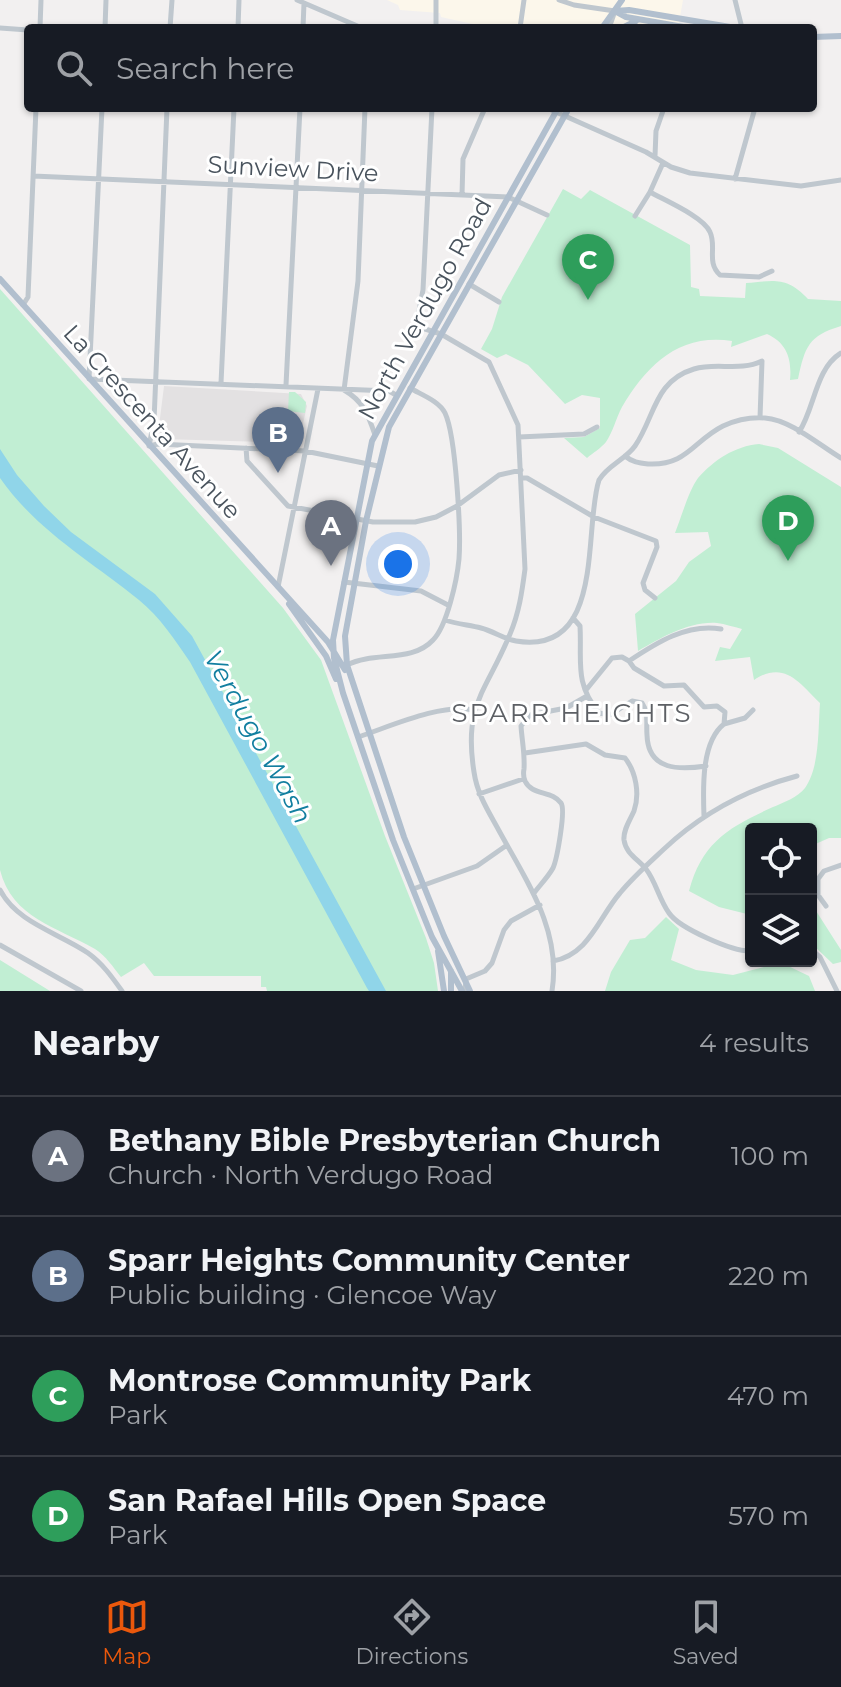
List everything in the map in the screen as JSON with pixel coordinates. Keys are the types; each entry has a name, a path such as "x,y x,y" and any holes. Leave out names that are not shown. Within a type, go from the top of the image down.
{"main road":[{"path":"604,24 622,0"},
{"path":"615,11 629,10 682,24"},
{"path":"615,11 626,17 673,24"},
{"path":"627,24 642,20"},
{"path":"817,37 841,36"},
{"name":"North Verdugo Road","path":"466,991 432,937 393,840 343,693 333,650 355,519 375,435 556,112"},
{"name":"North Verdugo Road","path":"466,991 466,979 444,936 404,837 344,651 366,521 389,427 567,112"},
{"name":"La Crescenta Avenue","path":"0,279 333,650 356,691"},
{"name":"La Crescenta Avenue","path":"278,588 326,656 343,693"},
{"path":"444,936 451,971 451,991"},
{"path":"432,937 443,970 444,991"}],"street":[{"path":"40,24 41,0"},
{"path":"105,24 106,0"},
{"path":"170,24 172,0"},
{"path":"238,24 239,0"},
{"path":"297,0 353,24"},
{"path":"436,0 436,24"},
{"path":"521,24 524,0"},
{"path":"559,0 615,11 610,24"},
{"path":"735,0 741,24"},
{"path":"303,24 304,3"},
{"path":"0,28 24,30"},
{"path":"22,306 28,297 36,112"},
{"path":"102,112 89,379 286,385 389,391 396,395"},
{"path":"167,112 154,421 149,446 169,444 305,451 378,466"},
{"path":"221,383 234,112"},
{"path":"286,385 300,112"},
{"path":"344,390 358,281 365,112"},
{"path":"432,112 423,290 416,317 422,328 441,334 489,362 493,376 513,410 519,437 525,569 518,614 473,710 472,745 479,794 534,893 549,931 553,961 552,991"},
{"path":"462,195 463,159 483,112"},
{"path":"560,112 690,173 801,186 841,180"},
{"path":"655,157 656,131 663,112"},
{"path":"735,179 754,112"},
{"path":"635,216 663,163"},
{"name":"Sunview Drive","path":"33,176 508,197 547,215"},
{"path":"650,192 706,225 711,236 712,263 720,275 759,277 772,271"},
{"path":"461,280 499,302"},
{"path":"73,361 84,361 90,353"},
{"path":"799,432 826,367 841,353"},
{"path":"445,620 481,628 517,642 549,638 563,630 573,618 588,578 599,480 605,470 637,443 657,397 670,381 700,367 742,367 762,361 760,418"},
{"path":"100,391 103,382 108,380"},
{"path":"278,588 318,388"},
{"path":"347,665 363,658 415,653 436,638 445,620 459,560 454,465 447,419 438,405 410,388"},
{"path":"344,390 359,399 375,435"},
{"path":"625,456 641,463 668,462 689,454 724,426 760,418 780,422 841,458"},
{"path":"134,429 148,430 154,421"},
{"path":"519,437 584,434 597,427"},
{"path":"160,458 163,448 169,444"},
{"path":"246,448 249,464 287,505 366,521 415,522 436,517 457,506 499,475 521,470"},
{"path":"521,478 527,478 594,517 654,540 657,544 643,579 645,590 655,598"},
{"path":"344,582 421,591 448,605"},
{"path":"573,618 580,626 579,667 586,694 599,713 616,713 632,701 642,703 647,716 647,742 661,763 678,770 706,766"},
{"path":"629,661 674,635 703,627 721,629"},
{"path":"344,651 363,658"},
{"path":"534,893 551,872 559,853 558,838 563,812 562,803 530,789 523,778 525,753 521,728 528,716 566,708 586,694 612,658 622,657 664,686 684,685 704,707 722,708 725,712 724,724"},
{"path":"358,737 423,716 463,708 473,710"},
{"path":"704,817 706,766 716,730 724,724 745,718 753,710"},
{"path":"525,753 586,744 605,755 625,758 631,768 637,799 624,840 629,853 646,869 667,910 678,922 745,950"},
{"path":"553,961 563,959 582,946 620,893 664,849 704,817 751,791 797,776"},
{"path":"479,794 523,778"},
{"path":"413,889 477,866 507,845"},
{"path":"817,882 824,871 841,865"},
{"path":"1,894 16,911 87,952 102,965 122,991"},
{"path":"816,895 826,906"},
{"path":"466,979 485,971 492,963 504,930 511,921 540,905"},
{"path":"0,945 81,991"},
{"path":"817,954 837,991"}],"shaded area":[{"path":"387,0 683,0 679,24 473,24 441,17 440,13 400,10 398,5"},
{"path":"164,386 301,394 307,406 299,441 162,439 158,434"}],"green space":[{"path":"563,189 581,199 590,190 690,245 691,287 699,289 700,296 745,298 746,283 786,283 808,299 841,301 841,326 821,334 810,344 798,379 790,380 787,352 767,334 731,347 732,341 713,340 680,347 666,355 642,378 622,407 606,442 587,458 564,438 584,437 600,428 600,398 582,395 565,404 528,365 506,354 497,358 481,349 492,329 502,297"},
{"path":"0,289 283,608 321,660 426,938 438,991 267,991 266,987 261,987 261,976 154,976 144,963 121,977 95,949 25,910 6,886 0,870"},
{"path":"289,392 295,392 306,402 305,413 288,411"},
{"path":"759,444 778,448 841,487 841,838 829,838 817,843 817,823 745,823 745,914 719,907 689,891 695,874 701,860 719,838 805,788 816,758 820,703 798,681 783,673 765,674 754,680 750,657 715,661 720,647 730,649 742,629 717,623 696,625 676,631 638,651 635,614 676,581 689,562 711,546 708,532 675,533 698,478 711,465 742,448"},
{"path":"817,912 841,950 841,962 833,964 817,949"},
{"path":"666,917 679,929 671,960 696,970 733,975 764,967 790,967 809,976 815,991 605,991 611,972 630,940 645,938"},
{"path":"0,960 50,991 0,991"}],"water":[{"path":"0,449 17,475 44,506 71,532 155,594 192,636 386,991 369,991 367,988 190,662 173,637 147,607 48,530 15,497 0,478"}],"place":[{"name":"Montrose Community Park","path":"588,300"},
{"name":"Sparr Heights Community Center","path":"278,473"},
{"name":"San Rafael Hills Open Space","path":"788,561"},
{"name":"Bethany Bible Presbyterian Church","path":"331,566"}],"district":[{"name":"SPARR HEIGHTS","path":"572,713"}],"water label":[{"name":"Verdugo Wash","path":"258,737"}]}
